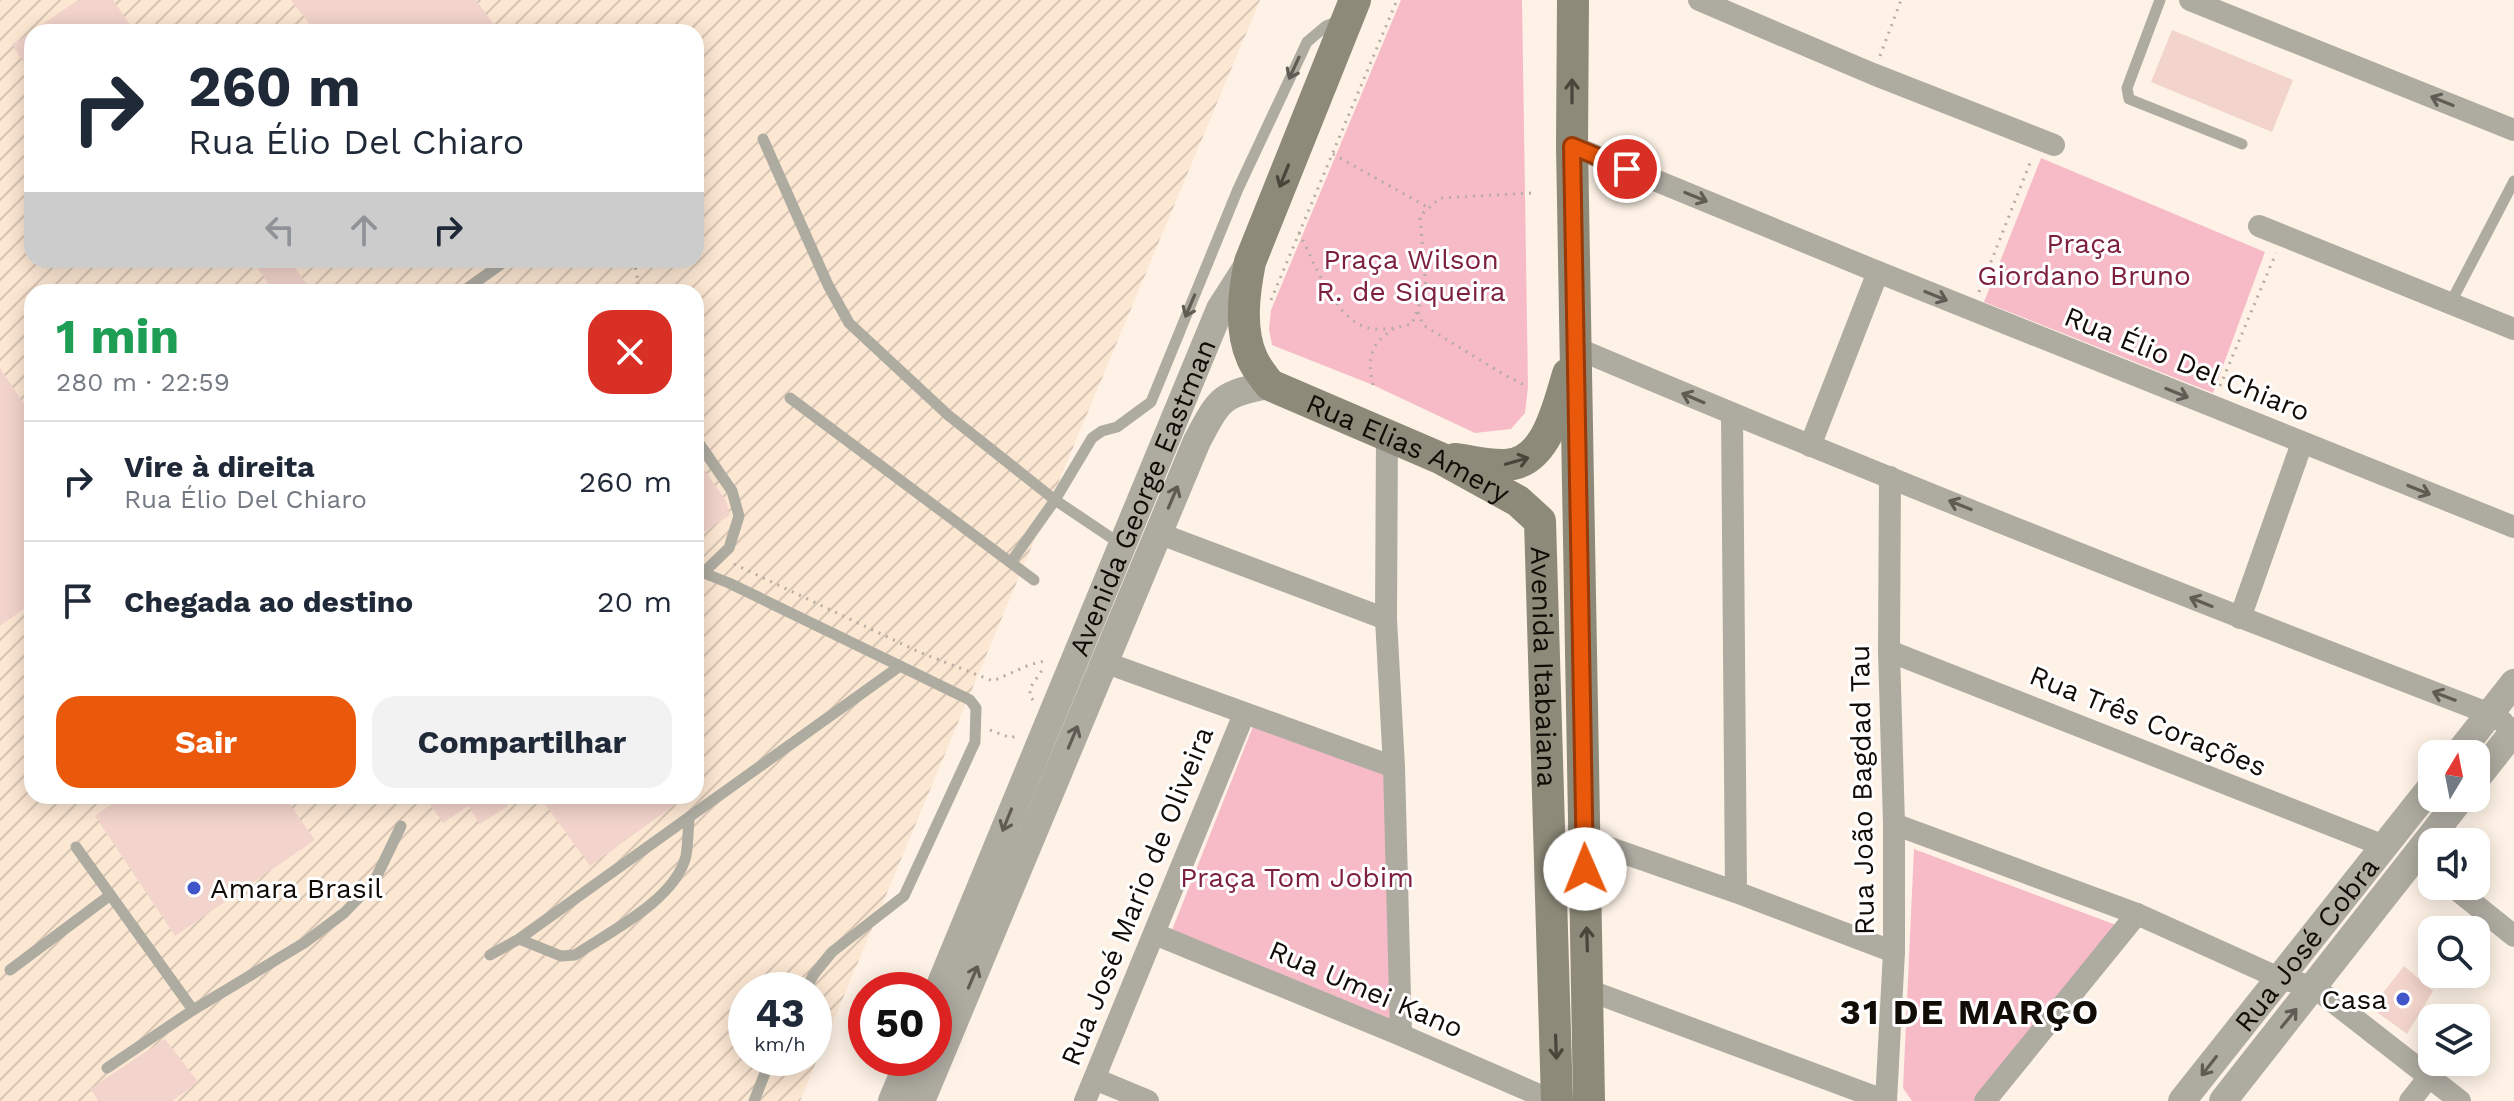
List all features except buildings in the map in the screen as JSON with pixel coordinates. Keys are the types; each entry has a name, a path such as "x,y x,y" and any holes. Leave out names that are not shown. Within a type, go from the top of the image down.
{"main road":[{"name":"Avenida George Eastman","path":"1250,262 1351,8"},
{"name":"Avenida Itabaiana","path":"1572,15 1589,1101"},
{"path":"1250,262 1244,293 1246,341 1253,361 1270,385"},
{"path":"1440,458 1506,465 1527,460 1542,443 1576,348"},
{"name":"Rua Elias Amery","path":"1270,385 1440,458 1518,501 1540,521"},
{"name":"Avenida Itabaiana","path":"1540,521 1555,1101"}],"street":[{"path":"1699,0 1873,74 2047,142"},
{"path":"2190,0 2227,7 2514,130"},
{"name":"Rua Élio Del Chiaro","path":"1572,146 2514,527"},
{"path":"2259,226 2514,329"},
{"name":"Avenida George Eastman","path":"946,972 1220,309 1250,262"},
{"path":"1810,446 1878,272"},
{"path":"1576,348 1810,446 2490,714 2514,730 2490,761"},
{"name":"Avenida George Eastman","path":"921,1101 1197,441 1218,403 1243,390 1270,385"},
{"path":"1732,414 1736,892"},
{"path":"1387,435 1386,619 1394,767 1401,1035"},
{"path":"2240,618 2302,443"},
{"name":"Rua João Bagdad Tau","path":"1886,1101 1894,952 1889,651 1890,477"},
{"path":"1158,533 1386,619"},
{"name":"Rua Três Corações","path":"1889,651 2384,846"},
{"path":"1104,662 1394,767"},
{"path":"2469,740 2514,683"},
{"name":"Rua José Mario de Oliveira","path":"1085,1101 1244,714"},
{"name":"Rua José Cobra","path":"2182,1101 2418,804"},
{"path":"1894,824 2137,914 2279,978 2314,987 2460,1101"},
{"path":"1584,839 1894,952"},
{"name":"Rua José Cobra","path":"2223,1101 2314,987 2418,871"},
{"path":"2469,900 2514,936"},
{"path":"1985,1101 2137,914"},
{"name":"Rua Umei Kano","path":"1155,934 1555,1101"},
{"path":"1588,990 1886,1101"},
{"path":"892,1101 902,1076"},
{"path":"2410,1101 2429,1077"},
{"path":"1095,1079 1148,1101"}],"lane":[{"path":"2160,0 2127,88 2129,99 2242,144"},
{"path":"1011,562 1055,500 1092,438 1117,427 1151,402 1238,189 1307,42 1351,8"},
{"path":"763,139 828,285 849,323 948,415 1055,500 1122,545"},
{"path":"2450,304 2514,181"},
{"path":"473,284 496,268"},
{"path":"790,398 1034,580"},
{"path":"704,451 732,491 739,516 729,548 704,568"},
{"path":"704,573 970,700 976,708 975,742 904,896 832,952 816,972"},
{"path":"490,955 519,939 900,666"},
{"path":"519,939 561,956 575,955 654,902 675,881 686,857 689,819"},
{"path":"107,1068 193,1010 304,943 344,913 374,882 401,826"},
{"path":"76,847 193,1010"},
{"path":"10,970 109,896"},
{"path":"754,1101 764,1076"}],"path":[{"path":"1272,300 1397,0"},
{"path":"1873,74 1901,0"},
{"path":"1972,310 2047,142"},
{"path":"1333,154 1429,208"},
{"path":"1299,233 1330,294 1349,317 1372,330 1397,328 1412,324 1426,288 1420,216 1440,198 1532,193"},
{"path":"2211,406 2284,235"},
{"path":"1418,312 1423,325 1528,387"},
{"path":"1373,385 1370,371 1372,351 1379,338 1397,328"},
{"path":"720,556 919,652 993,681 1029,665 1050,660 1030,688 1030,697 1038,704"},
{"path":"975,724 1011,738 1019,734"}],"shaded area":[{"path":"0,0 1260,0 854,972 848,972 848,986 832,1024 832,972 728,972 728,1076 810,1076 800,1101 0,1101"}],"green space":[{"name":"Praça Wilson R. de Siqueira","path":"1401,0 1522,0 1528,387 1525,413 1511,429 1475,433 1373,385 1272,345 1269,329 1271,310"},
{"name":"Praça Giordano Bruno","path":"2041,158 2265,252 2213,393 1984,302"},
{"name":"Praça Tom Jobim","path":"1254,724 1392,777 1397,1022 1172,930"},
{"path":"1914,849 2116,925 1982,1101 1912,1101 1903,1088"}],"place":[{"name":"Amara Brasil","path":"194,888"},
{"name":"Casa","path":"2403,999"}],"district":[{"name":"31 DE MARÇO","path":"1970,1012"}],"route":[{"path":"1585,869 1572,146 1627,169"}]}
